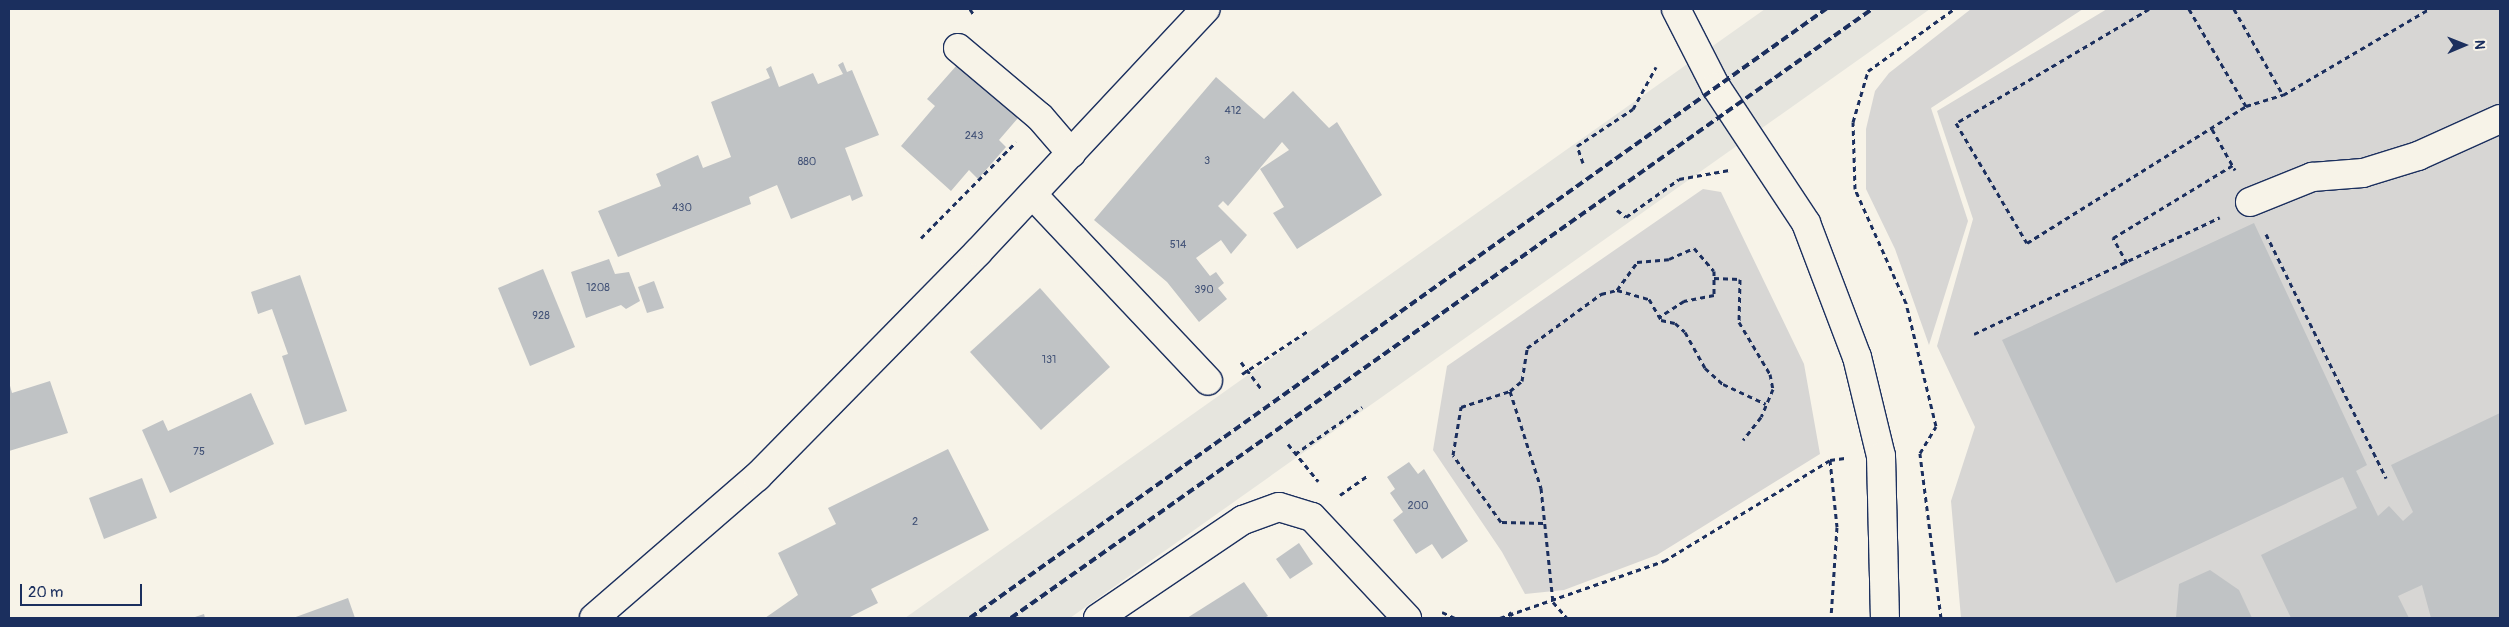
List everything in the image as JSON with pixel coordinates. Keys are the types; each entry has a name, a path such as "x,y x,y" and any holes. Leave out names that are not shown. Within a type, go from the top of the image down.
{"street":[{"path":"594,618 757,477 1033,195 1205,9"},
{"path":"1675,10 1716,87 1806,223 1857,357 1881,456 1885,618"},
{"path":"958,48 1040,117 1071,153"},
{"path":"2250,202 2312,176 2363,173 2418,156 2500,119"},
{"path":"1033,195 1208,381"},
{"path":"1098,618 1243,520 1279,507 1312,517 1407,618"}],"path":[{"path":"970,9 976,17"},
{"path":"1941,618 1920,453 1936,426 1906,303 1855,188 1853,122 1868,71 1954,9"},
{"path":"2149,9 1956,123 2027,243 2246,106 2283,94 2429,9"},
{"path":"2189,9 2246,106"},
{"path":"2234,9 2283,94"},
{"path":"1583,163 1577,146 1633,109 1656,67"},
{"path":"921,238 1040,117"},
{"path":"2212,129 2233,165 2386,478"},
{"path":"2126,263 2113,238 2233,165"},
{"path":"1617,210 1626,217 1680,179 1729,169"},
{"path":"1974,334 2126,263 2250,202"},
{"path":"1617,290 1636,262 1669,259 1688,247 1708,260 1714,278 1714,295 1708,299 1684,301 1659,317"},
{"path":"1714,278 1740,279 1739,322 1770,374 1773,389 1766,404 1743,440"},
{"path":"1543,523 1501,522 1453,455 1461,407 1510,391 1522,381 1527,348 1601,294 1617,290 1649,299 1659,317 1685,332 1705,368 1723,384 1766,404"},
{"path":"1251,369 1308,331"},
{"path":"1241,362 1261,389"},
{"path":"1510,391 1541,488 1543,523 1553,602 1567,618"},
{"path":"1288,444 1296,454 1362,406"},
{"path":"1500,618 1509,612 1553,602 1664,561 1830,460 1881,456"},
{"path":"1830,460 1837,527 1831,618"},
{"path":"1334,500 1367,476"},
{"path":"1509,612 1516,618"}],"shaded area":[{"path":"1765,9 1930,9 1070,618 905,618"},
{"path":"1971,9 2083,9 1931,108 1968,221 1929,345 1895,249 1866,189 1866,129 1875,91 1889,73"},
{"path":"2107,9 2500,9 2500,618 1961,618 1951,501 1975,427 1937,346 1973,219 1937,111"},
{"path":"1703,189 1721,192 1804,364 1820,454 1657,555 1564,590 1525,594 1502,552 1433,450 1447,366"}],"building":[{"path":"843,62 847,72 852,70 879,135 845,148 863,196 852,201 850,195 791,219 777,185 749,197 751,204 618,257 598,211 661,186 656,174 698,155 703,168 731,157 711,102 770,78 766,69 771,66 779,87 813,73 818,84 843,74 838,65"},
{"path":"957,65 1018,118 999,140 1006,147 978,179 969,170 951,191 901,146 935,106 927,99"},
{"path":"1216,77 1264,119 1293,91 1329,128 1337,122 1382,195 1297,249 1273,213 1284,207 1260,169 1289,150 1282,142 1228,206 1223,201 1218,206 1247,235 1231,254 1221,240 1196,258 1210,276 1216,272 1224,283 1218,288 1227,299 1199,322 1167,282 1094,220"},
{"path":"2254,223 2367,465 2356,471 2378,516 2389,506 2403,521 2413,512 2391,465 2500,413 2500,618 2431,618 2422,585 2398,596 2409,618 2291,618 2261,555 2357,508 2343,477 2116,583 2002,340"},
{"path":"609,259 615,274 629,272 640,301 626,309 621,305 586,318 571,272"},
{"path":"543,269 575,347 530,366 498,288"},
{"path":"300,275 347,411 305,425 282,356 288,354 272,309 258,314 251,292"},
{"path":"654,281 664,308 647,313 638,287"},
{"path":"1040,288 1110,367 1041,430 970,352"},
{"path":"50,381 68,433 9,451 9,382 12,393"},
{"path":"251,393 274,444 170,493 142,430 163,420 168,431"},
{"path":"948,449 989,530 871,589 878,603 848,618 765,618 798,595 778,553 836,524 828,508"},
{"path":"1409,462 1418,474 1424,469 1468,541 1442,559 1432,544 1416,554 1393,520 1403,512 1390,493 1395,489 1387,477"},
{"path":"142,478 157,518 104,539 89,498"},
{"path":"1299,543 1313,564 1290,579 1276,559"},
{"path":"2210,570 2239,590 2252,618 2176,618 2179,584"},
{"path":"1244,582 1268,616 1264,618 1187,618"},
{"path":"348,598 355,618 293,618"},
{"path":"204,614 205,618 192,618"}],"railway":[{"path":"970,618 1826,9"},
{"path":"1011,618 1872,9"}]}
